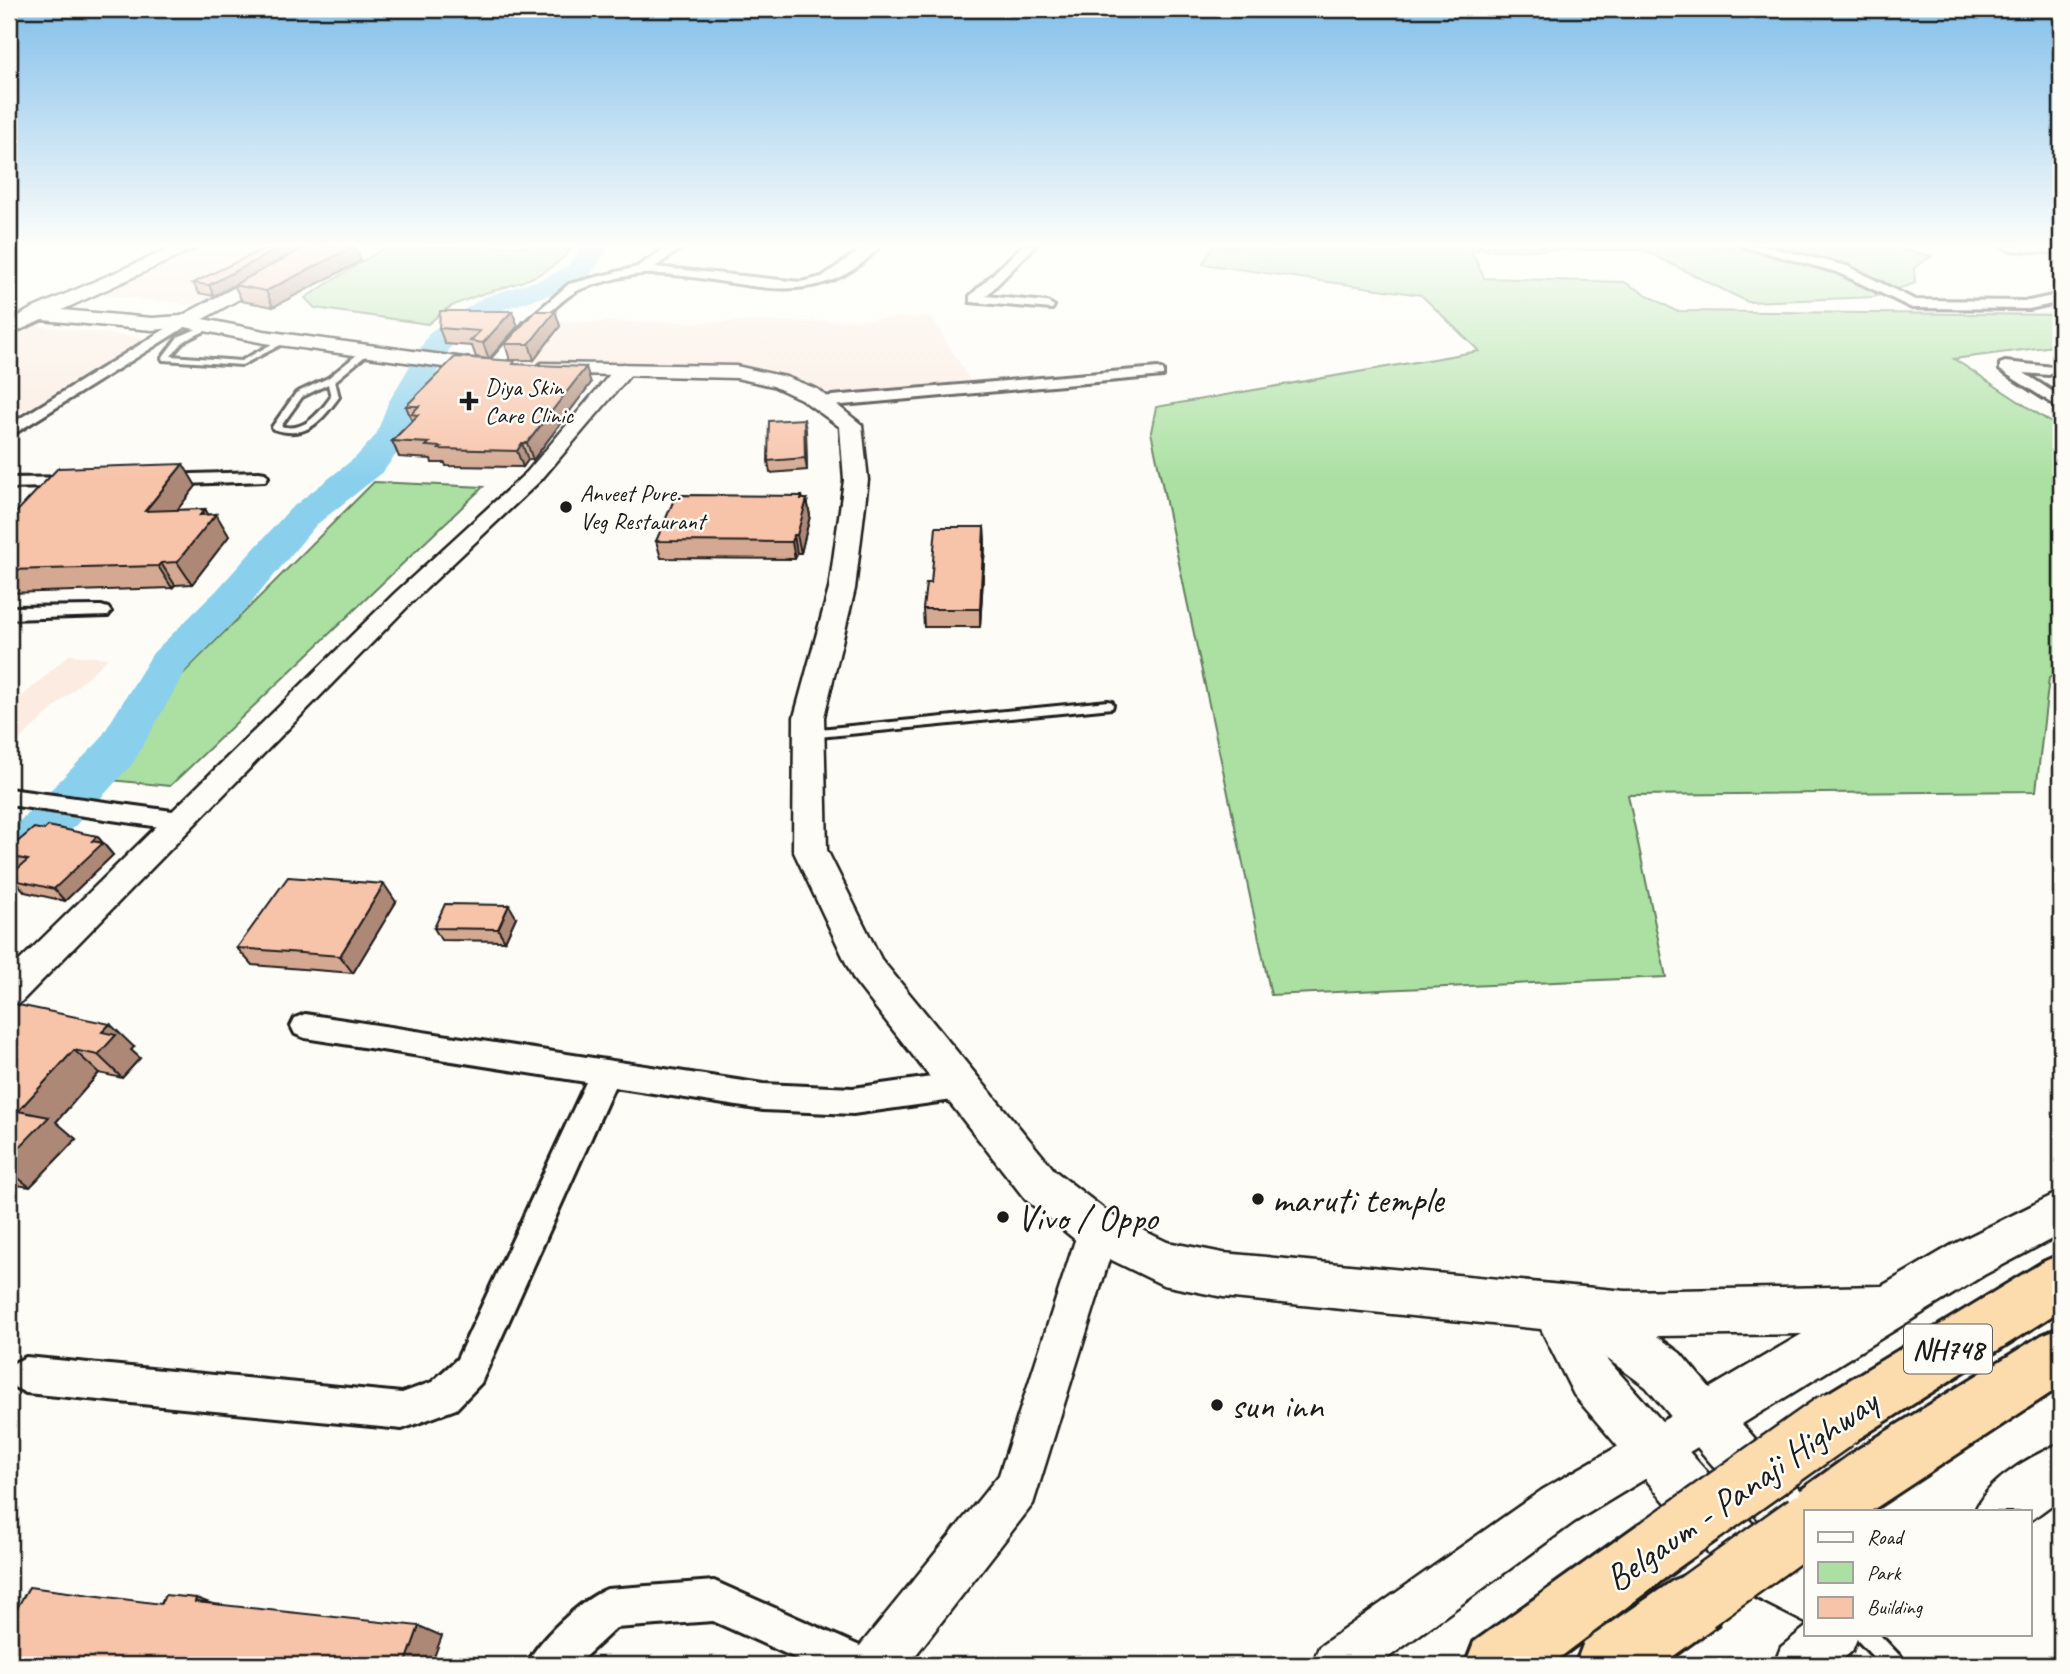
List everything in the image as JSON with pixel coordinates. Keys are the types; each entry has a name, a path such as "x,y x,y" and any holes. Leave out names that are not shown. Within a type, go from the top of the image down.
{"highway":[{"name":"Belgaum - Panaji Highway","path":"1497,1665 1835,1421 2061,1280"},
{"name":"Belgaum - Panaji Highway","path":"1823,1510 2061,1354"},
{"name":"Belgaum - Panaji Highway","path":"1607,1665 1804,1524"}],"main road":[{"path":"196,324 391,356 482,366 736,372 779,380 820,402 851,425 856,480 842,589 809,717 810,850 867,969 1040,1185 1098,1231 1163,1263 1223,1275 1626,1314 1886,1309"},
{"path":"1704,1419 1968,1260 2061,1212"},
{"path":"1554,1306 1622,1340 1663,1370 1804,1534"},
{"path":"1554,1306 1591,1378 1758,1570 1804,1595"},
{"path":"2002,1510 2061,1468"}],"street":[{"path":"9,432 180,324"},
{"path":"482,366 531,324"},
{"path":"2057,372 2005,367 2061,404"},
{"path":"9,992 403,598 534,476 624,370"},
{"path":"820,402 1158,373"},
{"path":"9,416 33,416"},
{"path":"148,480 259,477"},
{"path":"9,483 92,481"},
{"path":"9,613 101,612"},
{"path":"13,797 180,821"},
{"path":"305,1026 763,1097 853,1101 960,1086"},
{"path":"26,1375 402,1411 443,1396 469,1371 605,1073"},
{"path":"877,1665 1017,1488 1098,1231"},
{"path":"1337,1665 1558,1506 1704,1419"},
{"path":"547,1665 607,1609 714,1601 857,1665"},
{"path":"1799,1665 1833,1636"}],"lane":[{"path":"206,327 181,340 166,358 242,363 286,340"},
{"path":"331,380 335,397 316,423 301,429 276,427 299,396 331,380 366,352"},
{"path":"809,734 1108,705"},
{"path":"1867,1636 1895,1665"}],"shaded area":[{"path":"537,324 935,324 973,385 829,393 777,371 748,367 518,362 514,357"},
{"path":"33,325 145,338 29,411 9,410 9,338"},
{"path":"69,655 108,658 9,749 9,708"}],"green space":[{"path":"1451,324 2061,324 2061,345 1954,359 2061,429 2061,670 2049,678 2036,791 1628,795 1666,977 1271,995 1151,432 1156,407 1479,351"},
{"path":"374,482 483,487 170,786 80,777"}],"building":[{"path":"439,324 500,324 483,343 470,341 480,331 439,328"},
{"path":"523,324 545,324 529,344 505,344"},
{"path":"455,357 515,361 513,364 586,367 527,443 522,443 517,451 439,449 441,447 426,446 429,443 392,441 418,415 411,414 419,406 406,406"},
{"path":"804,419 805,458 768,461 769,421"},
{"path":"183,464 145,511 205,509 200,515 216,514 177,562 161,563 158,566 9,570 9,520 58,468"},
{"path":"682,495 802,496 801,499 807,499 797,535 794,535 792,542 656,541 673,502"},
{"path":"936,527 984,527 980,609 923,609 926,583 931,583"},
{"path":"48,826 97,836 92,841 103,843 54,889 14,880 17,877 10,875 28,860 9,856 9,849 34,828 44,830"},
{"path":"288,877 384,884 340,956 237,948"},
{"path":"445,904 509,905 498,929 434,928"},
{"path":"9,1003 110,1024 102,1032 116,1035 98,1055 74,1050 18,1111 49,1117 9,1158"},
{"path":"29,1587 161,1604 165,1595 196,1598 195,1602 419,1626 405,1665 9,1665 9,1622"}],"waterway":[{"path":"9,849 34,838 116,752 168,663 231,600 303,517 369,465 392,437 404,403 441,338 462,324"}],"place":[{"name":"Diya Skin Care Clinic","path":"469,401"},
{"name":"Anveet Pure. Veg Restaurant","path":"566,507"},
{"name":"maruti temple","path":"1258,1199"},
{"name":"Vivo / Oppo","path":"1003,1217"},
{"name":"sun inn","path":"1217,1405"}]}
